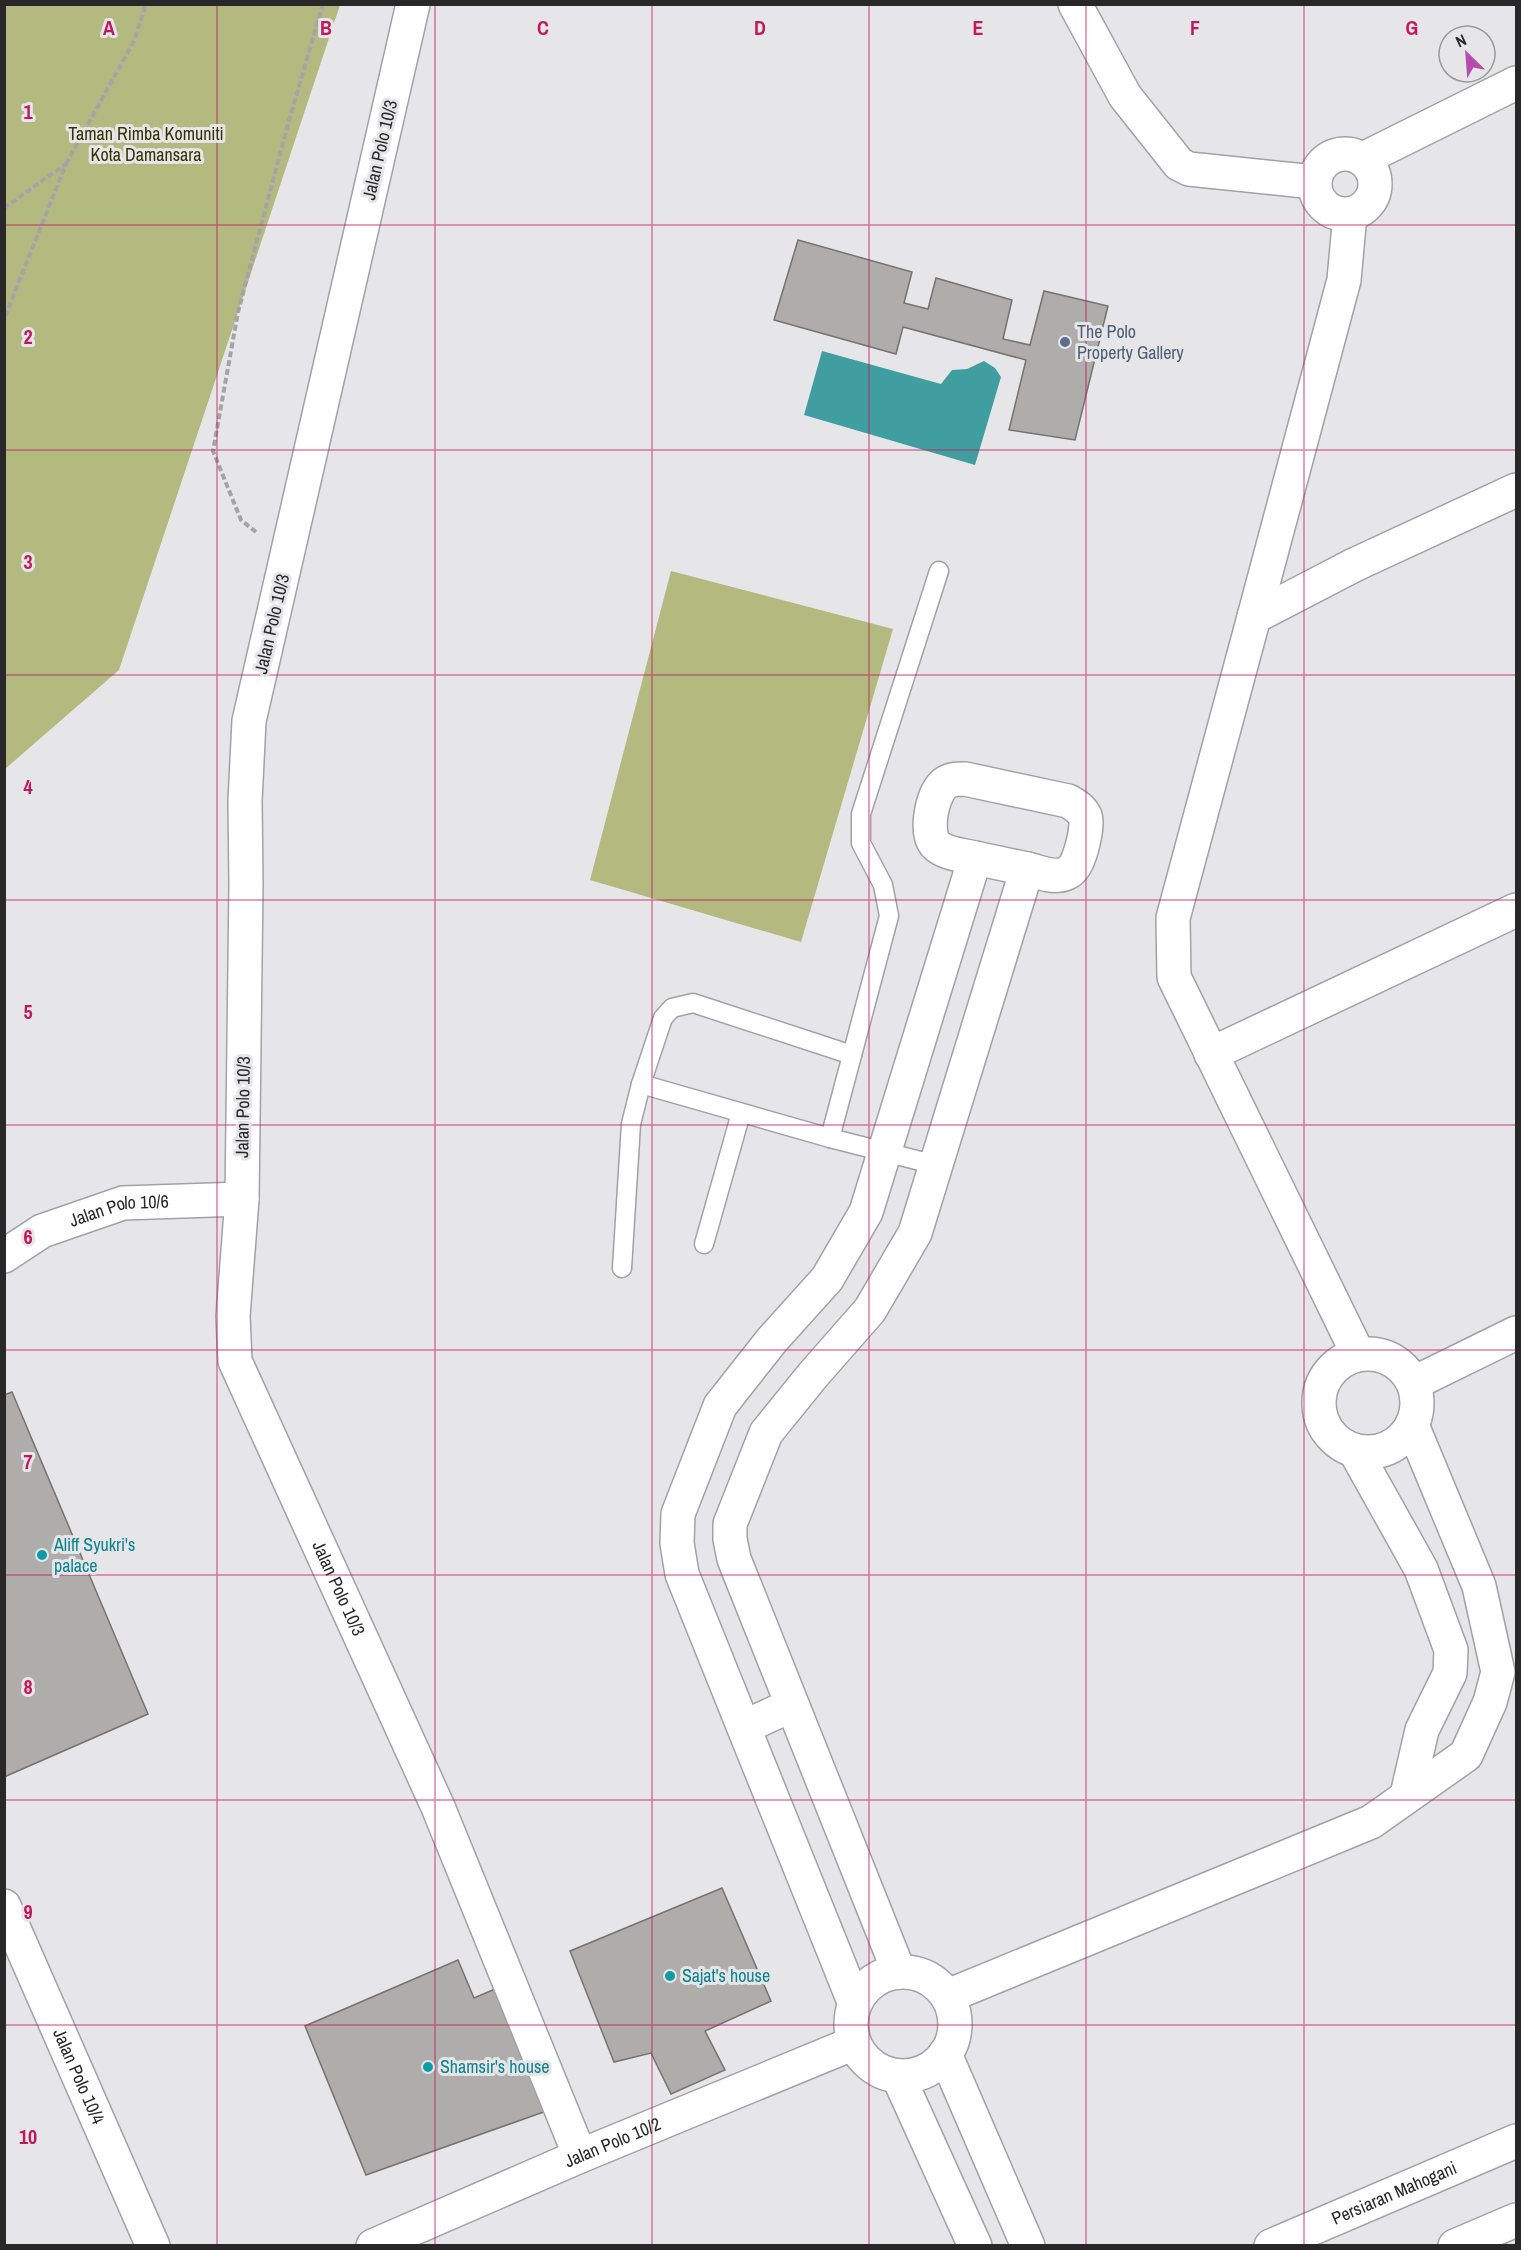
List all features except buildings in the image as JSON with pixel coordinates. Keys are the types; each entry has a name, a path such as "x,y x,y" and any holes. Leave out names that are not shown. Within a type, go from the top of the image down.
{"street":[{"name":"Jalan Polo 10/3","path":"414,4 249,721 245,801 242,1199 233,1316 235,1361 438,1807 580,2156"},
{"path":"1075,4 1125,96 1179,164 1189,169 1314,182"},
{"path":"1363,159 1516,83"},
{"path":"1348,153 1363,159 1374,171 1376,187 1371,202 1359,212 1343,216 1328,210 1317,198 1314,182 1320,167 1332,156 1348,153"},
{"path":"1350,214 1344,280 1173,918 1173,976 1358,1354"},
{"path":"1254,616 1354,565 1516,490"},
{"path":"965,778 1068,801 1079,807 1086,817 1086,831 1078,859 1072,869 1061,875 1048,875 975,858 936,846 930,835 930,822 937,795 943,785 953,779 965,778"},
{"path":"855,2004 682,1574 677,1543 678,1514 720,1406 772,1340 827,1279 866,1212 975,858"},
{"path":"899,1972 734,1559 730,1524 766,1433 870,1310 915,1233 1028,869"},
{"path":"1211,1054 1516,910"},
{"name":"Jalan Polo 10/6","path":"4,1256 42,1231 123,1203 242,1199"},
{"path":"1414,1383 1516,1333"},
{"path":"1358,1354 1380,1355 1400,1365 1414,1383 1417,1404 1412,1425 1397,1442 1377,1451 1355,1451 1335,1440 1322,1423 1318,1401 1324,1380 1338,1363 1358,1354"},
{"path":"948,1996 1371,1822 1466,1755 1490,1702 1498,1672 1479,1586 1412,1425"},
{"path":"1355,1451 1420,1569 1451,1650 1450,1673 1422,1730 1407,1795"},
{"path":"744,1728 792,1705"},
{"name":"Jalan Polo 10/4","path":"8,1924 153,2246"},
{"path":"899,1972 911,1972 925,1976 937,1983 948,1996 955,2012 956,2030 951,2047 941,2061 927,2071 913,2076 884,2073 871,2066 854,2043 851,2023 855,2004 866,1987 883,1976 899,1972"},
{"name":"Jalan Polo 10/2","path":"373,2246 580,2156 854,2043"},
{"path":"945,2054 1028,2246"},
{"path":"898,2076 975,2246"},
{"name":"Persiaran Mahogani","path":"1271,2246 1516,2141"},
{"path":"1455,2246 1516,2220"}],"lane":[{"path":"830,1138 889,916 883,885 861,843 861,814 939,571"},
{"path":"622,1268 632,1124 641,1084 663,1018 672,1008 693,1003 852,1055"},
{"path":"641,1084 830,1138 936,1165"},
{"path":"704,1244 741,1113"}],"path":[{"path":"4,319 66,164 134,41 146,4"},
{"path":"287,556 240,520 213,451 238,312 288,124 323,4"},
{"path":"4,208 66,164"}],"green space":[{"name":"Taman Rimba Komuniti Kota Damansara","path":"5,4 340,5 119,670 5,769"},
{"path":"671,571 893,629 801,942 590,880"}],"water":[{"path":"822,351 941,384 952,370 967,369 984,361 995,368 1001,377 975,465 804,415"}],"place":[{"name":"The Polo Property Gallery","path":"1065,342"},
{"name":"Aliff Syukri's palace","path":"42,1555"},
{"name":"Sajat's house","path":"670,1976"},
{"name":"Shamsir's house","path":"428,2067"}]}
